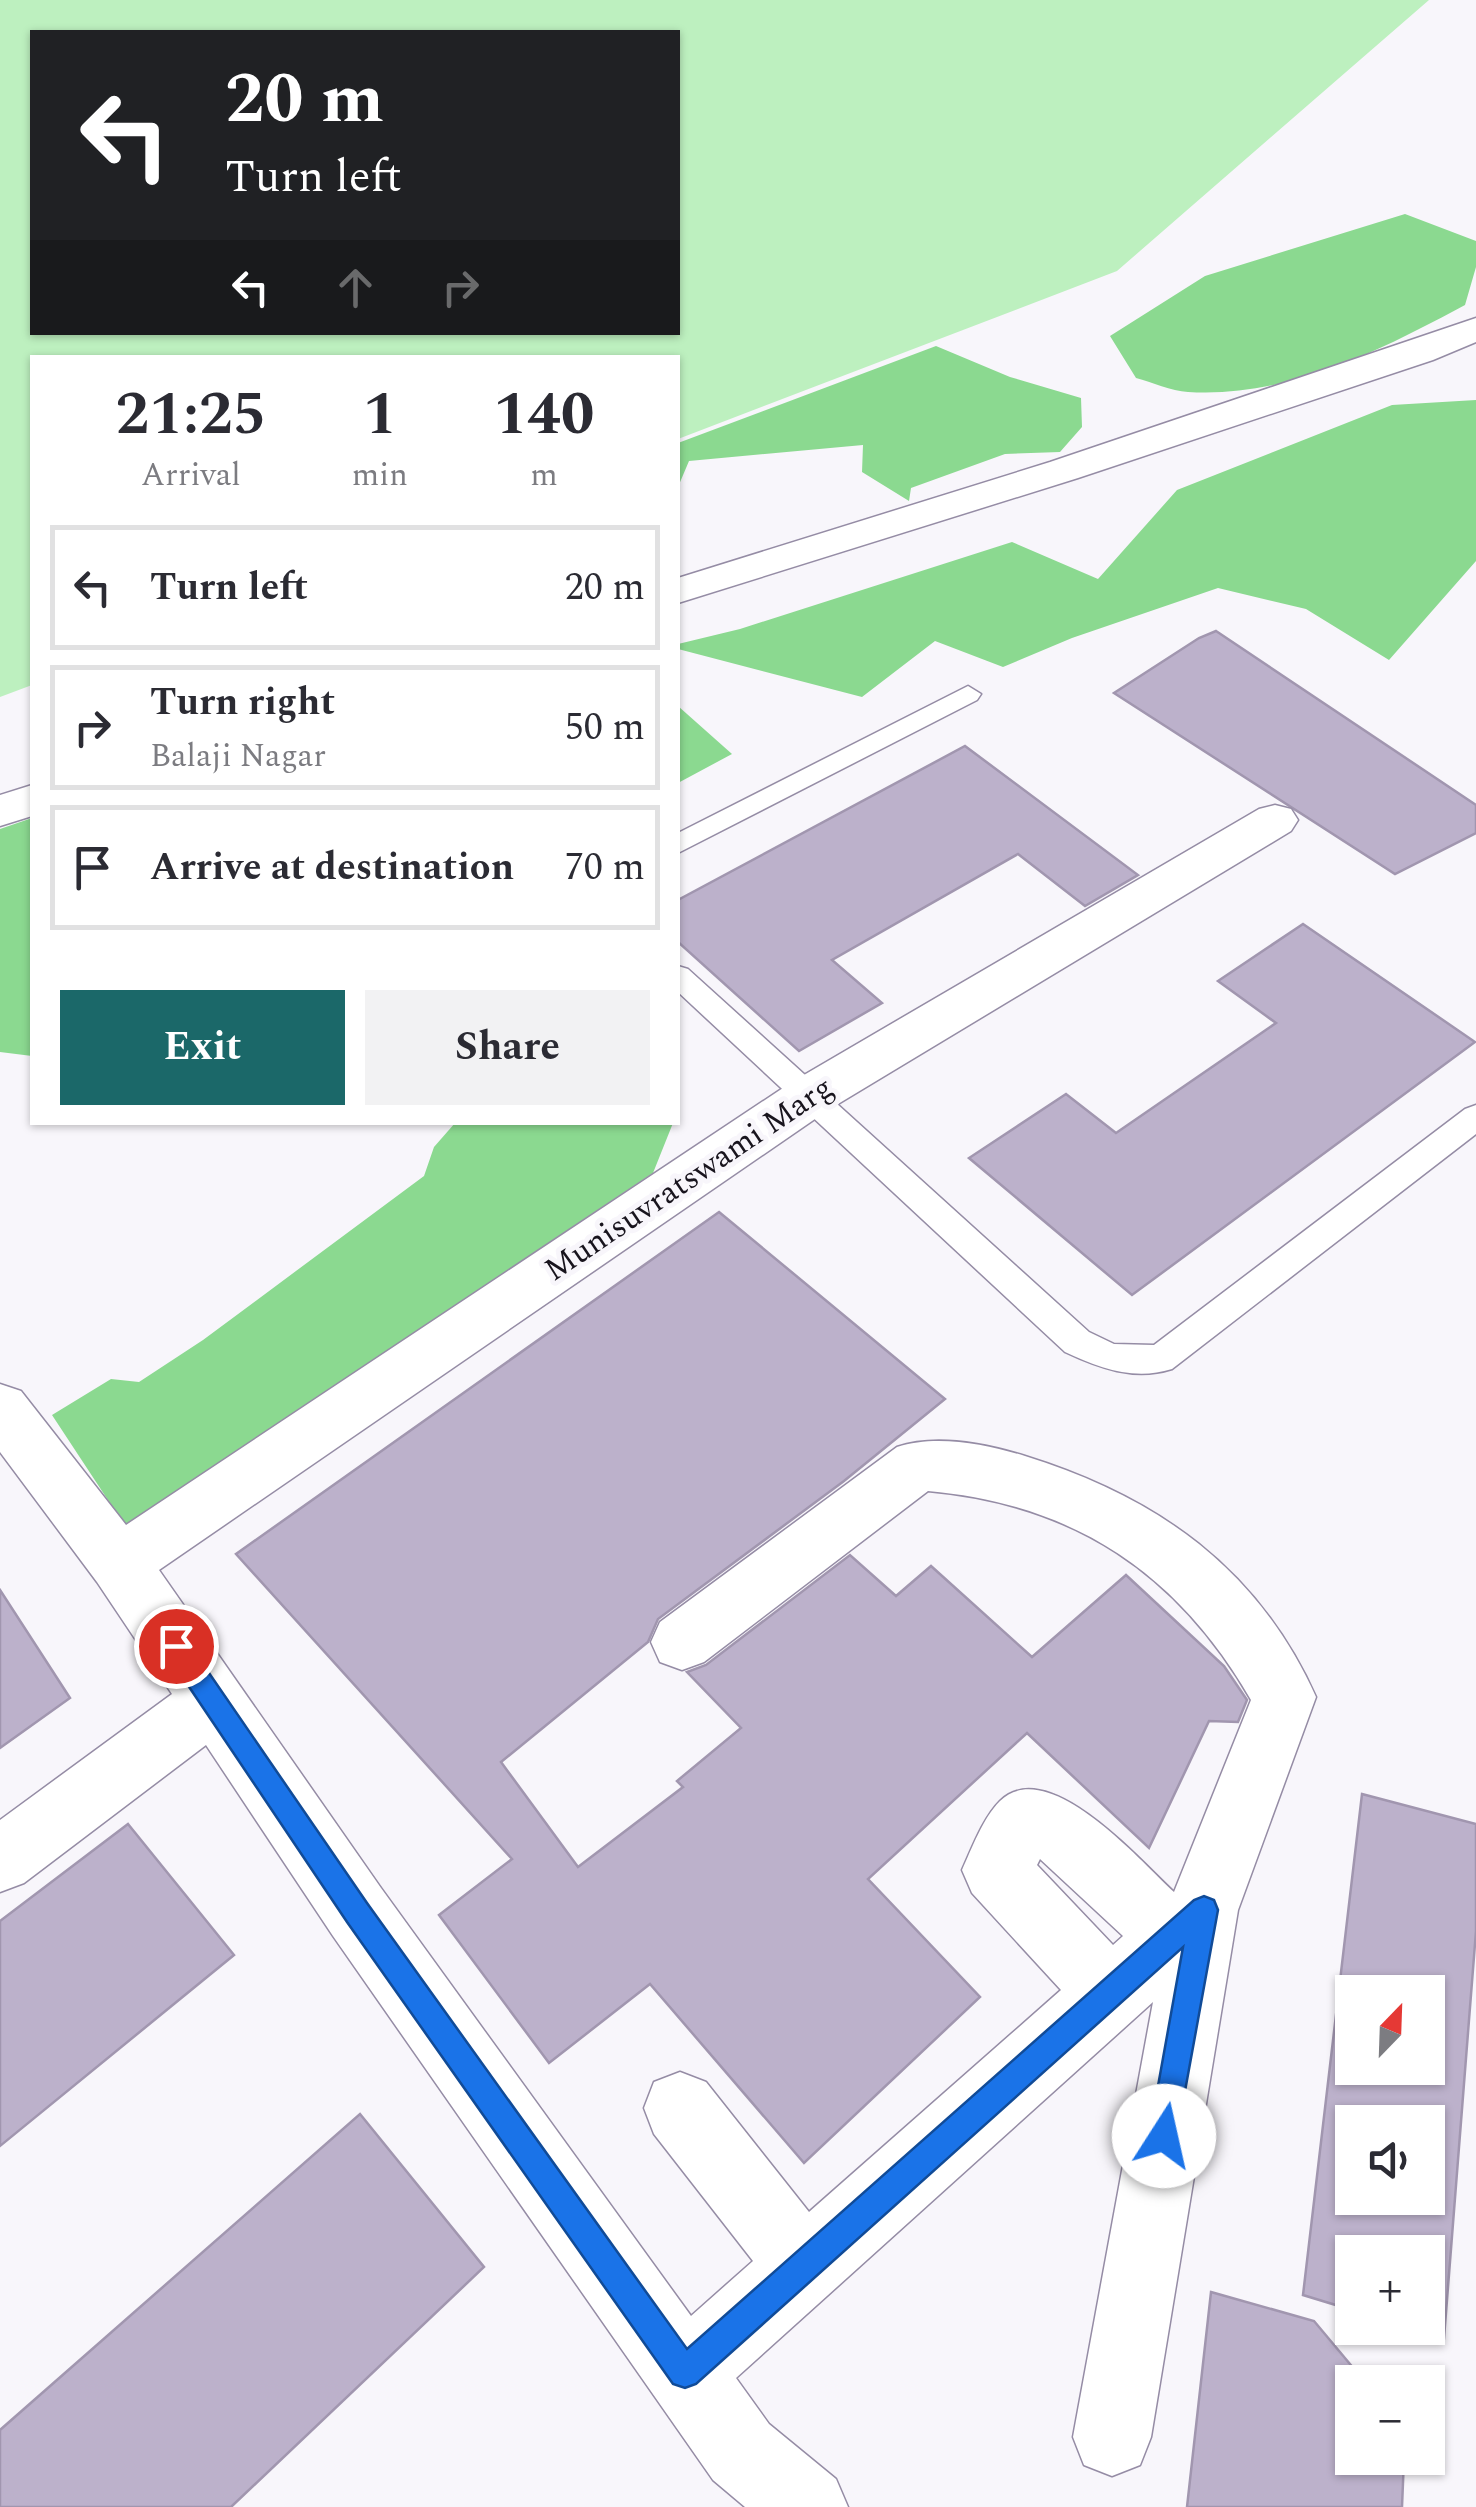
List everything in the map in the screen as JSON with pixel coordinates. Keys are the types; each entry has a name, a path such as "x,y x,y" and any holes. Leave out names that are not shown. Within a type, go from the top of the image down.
{"street":[{"path":"680,590 1064,470 1475,330"},
{"path":"0,811 30,801"},
{"name":"Munisuvratswami Marg","path":"119,1563 810,1096 1275,820"},
{"path":"0,1408 119,1563 357,1912 741,2452 808,2507"},
{"path":"682,1642 918,1464 1007,1476 1094,1504 1128,1523 1184,1564 1260,1652 1284,1697 1188,1923 1112,2437"},
{"path":"0,1860 214,1701"},
{"path":"1111,1993 996,1870 1026,1822 1052,1825 1188,1923"},
{"path":"685,2372 1188,1923"},
{"path":"680,2108 804,2266"}],"lane":[{"path":"680,843 968,694"},
{"path":"680,978 1077,1342 1110,1358 1160,1359 1476,1116"}],"green space":[{"path":"0,0 1429,0 1117,271 680,438 680,355 30,355 30,686 0,697"},
{"path":"1405,214 1476,241 1476,267 1465,305 1366,354 1297,379 1261,387 1188,392 1136,378 1110,336 1205,276"},
{"path":"936,346 1010,377 1081,398 1082,427 1060,452 1005,454 911,488 909,501 862,472 863,445 689,461 680,482 680,442"},
{"path":"1476,400 1476,561 1389,660 1306,609 1218,588 1072,638 1003,667 935,641 862,697 680,650 680,644 740,629 1012,542 1098,579 1177,490 1392,405"},
{"path":"680,708 732,754 680,782"},
{"path":"30,819 30,1056 0,1052 0,829"},
{"path":"453,1125 672,1125 653,1173 125,1526 52,1415 111,1379 139,1382 203,1340 424,1176 434,1147"}],"building":[{"path":"1216,631 1476,805 1476,833 1395,874 1114,693"},
{"path":"965,746 1138,875 1085,906 1018,854 832,960 882,1003 799,1051 680,944 680,899"},
{"path":"1303,924 1475,1042 1132,1295 969,1158 1066,1094 1116,1133 1276,1023 1218,981"},
{"path":"719,1212 945,1399 844,1481 658,1619 648,1642 501,1762 578,1867 683,1787 677,1781 741,1728 687,1672 706,1665 850,1555 896,1596 931,1566 1032,1657 1126,1575 1224,1666 1247,1700 1238,1722 1209,1721 1149,1848 1027,1733 868,1879 980,1997 804,2163 650,1984 549,2063 439,1915 512,1859 236,1554"},
{"path":"0,1590 70,1698 0,1748"},
{"path":"1362,1794 1476,1824 1476,1931 1445,2325 1445,2235 1335,2235 1335,2305 1303,2295 1335,2023 1335,2085 1445,2085 1445,1975 1341,1975"},
{"path":"128,1824 234,1955 0,2146 0,1921"},
{"path":"360,2114 484,2267 231,2507 0,2507 0,2430"},
{"path":"1211,2292 1314,2321 1351,2365 1335,2365 1335,2475 1403,2475 1402,2507 1187,2507"}],"route":[{"path":"176,1646 357,1912 685,2372 1204,1910 1164,2136"}]}
